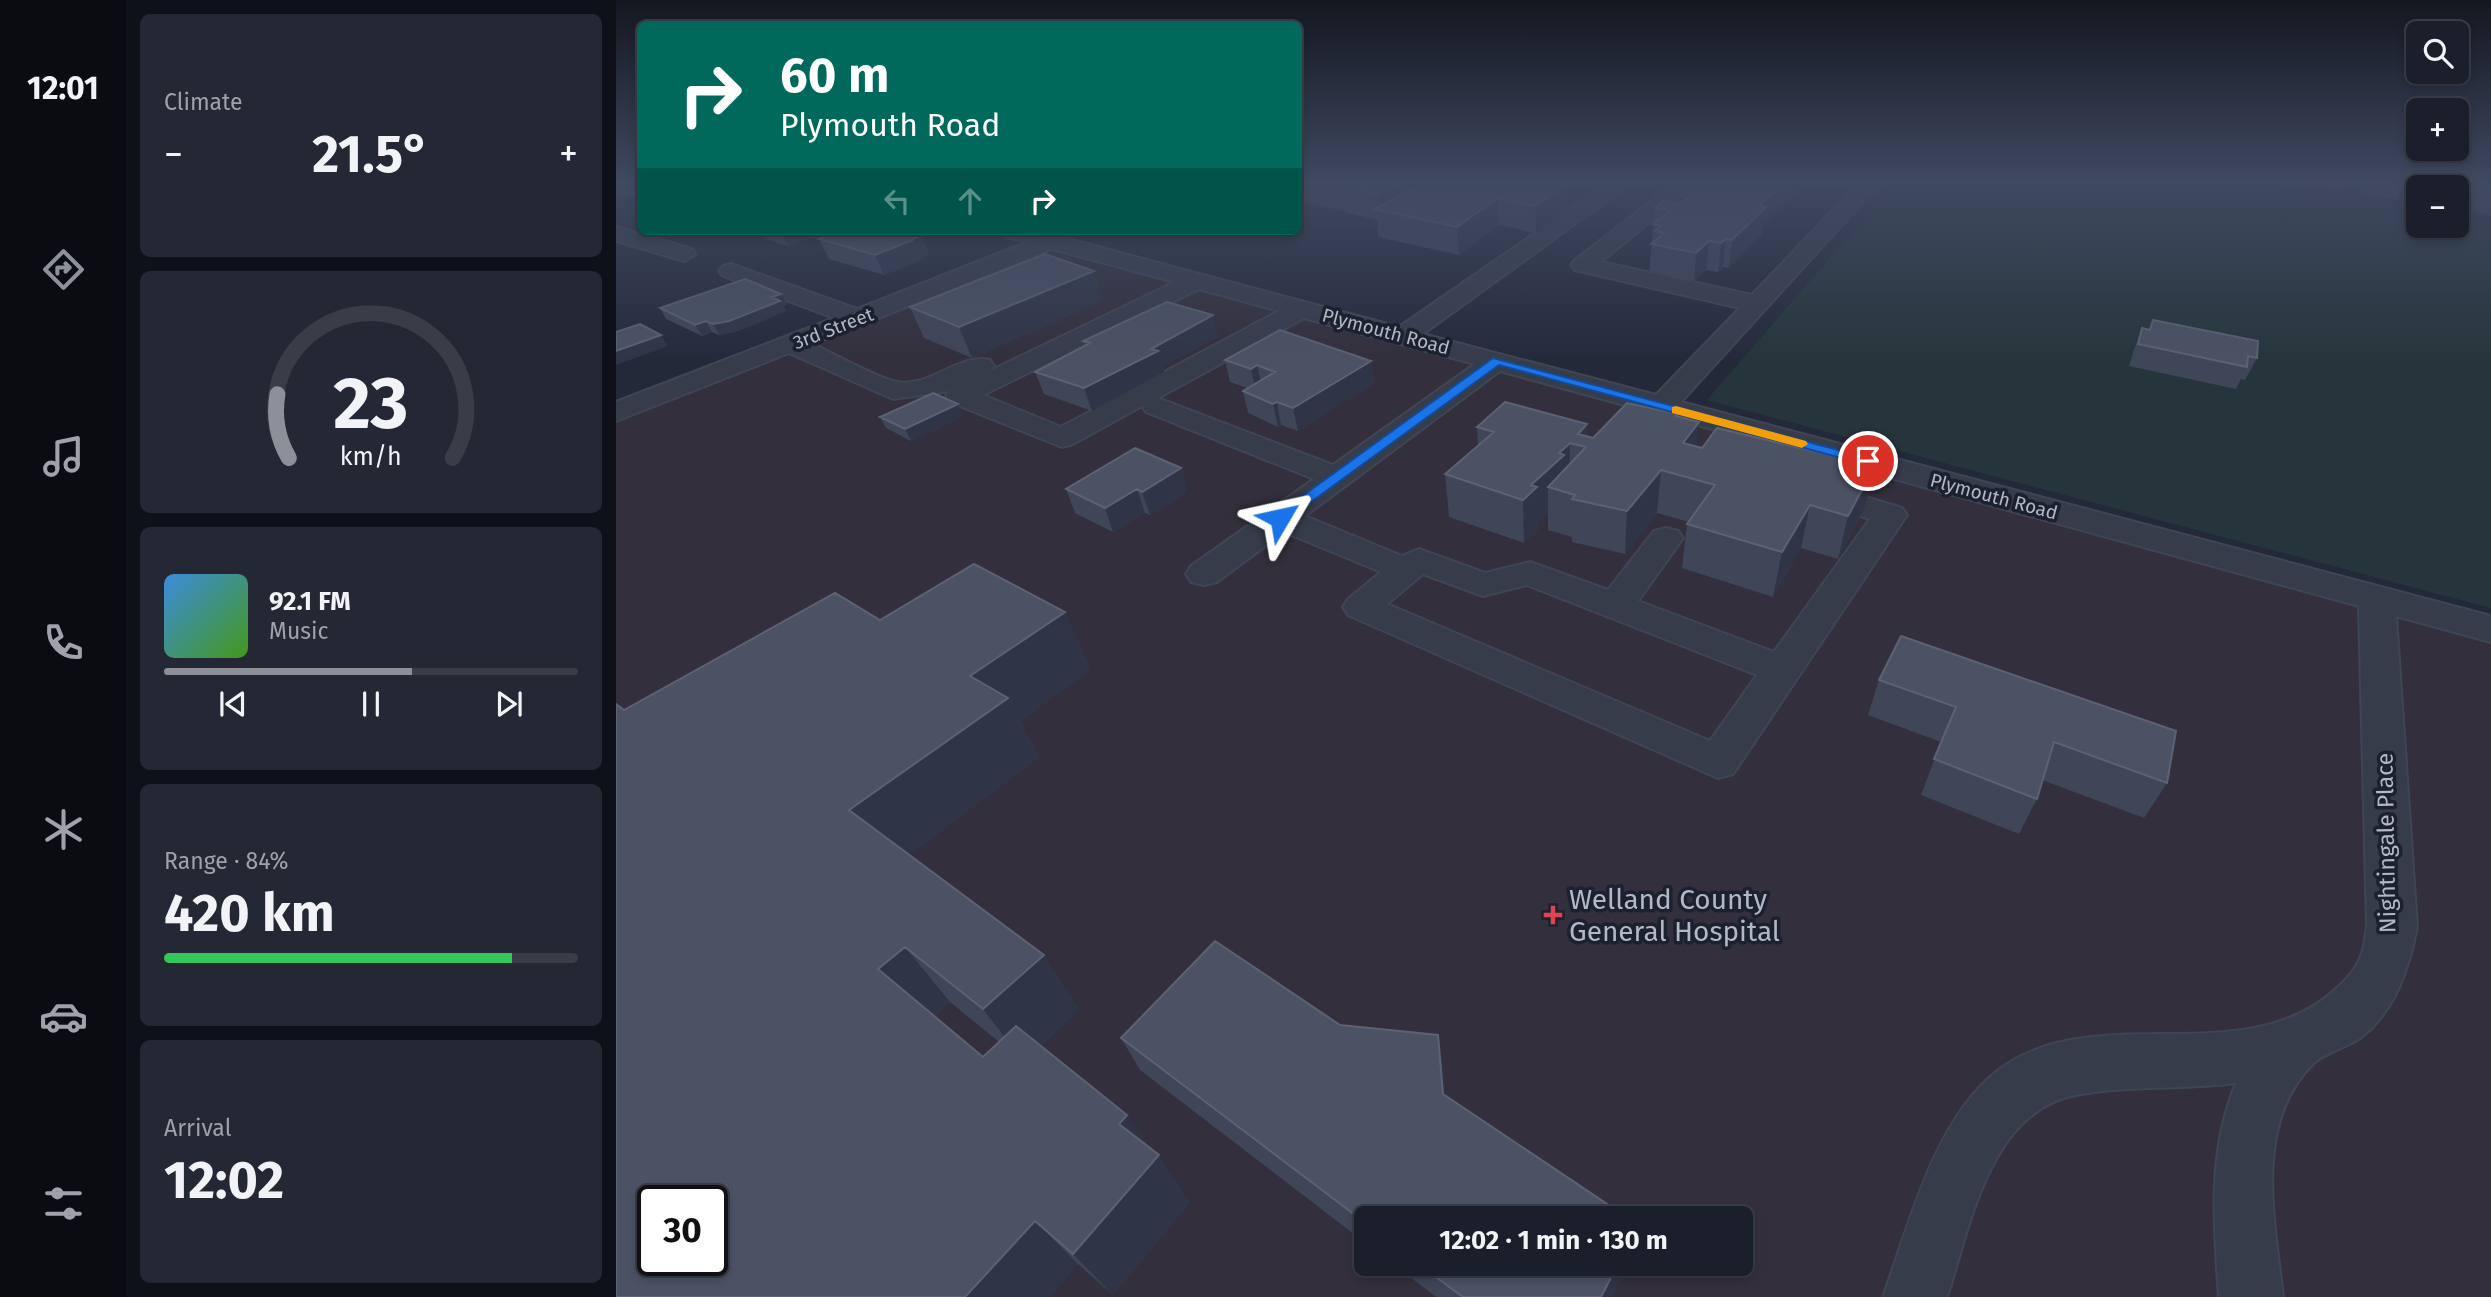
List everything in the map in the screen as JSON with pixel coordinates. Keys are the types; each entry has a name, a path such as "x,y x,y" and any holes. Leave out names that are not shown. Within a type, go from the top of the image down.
{"street":[{"path":"648,244 684,254"},
{"name":"3rd Street","path":"616,412 1046,244"},
{"name":"Plymouth Road","path":"1056,244 2491,629"},
{"path":"1403,336 1534,244"},
{"path":"1611,244 1583,265 1757,304"},
{"path":"1662,406 1813,244"},
{"path":"1596,255 1654,267"},
{"path":"731,271 859,318"},
{"path":"1698,277 1714,281 1730,298"},
{"path":"1197,281 960,396 1062,438 1301,309"},
{"path":"791,344 893,391 935,387 1047,335"},
{"path":"1204,574 1497,361"},
{"path":"1156,406 1336,477"},
{"path":"1707,450 1726,424"},
{"path":"1783,670 1530,572 1483,586 1419,560 1361,607 1718,762 1783,670 1891,514 1775,475 1789,440"},
{"path":"1280,518 1406,570"},
{"path":"1615,606 1666,538"},
{"name":"Nightingale Place","path":"1915,1297 1976,1137 1995,1112 2018,1091 2045,1076 2075,1066 2108,1062 2241,1057 2295,1044 2335,1024 2365,996 2384,964 2392,928 2377,598"},
{"name":"Nightingale Place","path":"2250,1297 2242,1183 2249,1126 2268,1080 2295,1044"}],"shaded area":[{"name":"Welland County General Hospital","path":"1044,244 1059,244 2491,629 2491,1297 616,1297 616,412"},
{"path":"1843,244 2491,244 2491,608 1707,400"}],"building":[{"path":"835,244 904,244 875,255"},
{"path":"1652,244 1706,244 1696,253"},
{"path":"1045,254 1094,271 959,327 910,307"},
{"path":"745,279 781,294 772,297 780,301 729,321 713,324 706,321 695,325 660,308"},
{"path":"1167,302 1213,315 1151,349 1158,351 1084,388 1035,372 1090,343 1083,341"},
{"path":"2153,320 2258,341 2257,358 2248,356 2247,367 2138,344 2142,328 2150,330"},
{"path":"640,324 661,335 616,351 616,332"},
{"path":"1280,330 1371,361 1293,408 1277,402 1273,404 1243,391 1275,372 1257,365 1251,369 1225,360"},
{"path":"933,393 958,404 905,429 880,417"},
{"path":"1505,402 1587,424 1578,434 1593,438 1627,403 1678,414 1676,416 1699,422 1683,443 1702,448 1717,428 1875,466 1848,516 1810,505 1782,552 1687,524 1715,485 1661,470 1627,511 1572,499 1575,495 1548,487 1586,447 1570,443 1559,453 1564,455 1531,485 1537,487 1523,500 1445,474 1494,432 1477,427"},
{"path":"1135,448 1181,468 1142,492 1137,489 1105,508 1066,489"},
{"path":"974,564 1065,612 970,676 1008,698 849,810 1044,955 983,1009 905,947 878,969 983,1057 1016,1026 1127,1115 1119,1124 1159,1155 1073,1254 1035,1221 965,1297 616,1297 616,704 624,710 835,593 880,620"},
{"path":"1901,636 2176,731 2167,783 2054,742 2037,799 1934,759 1956,707 1879,680"},
{"path":"1215,941 1340,1025 1438,1035 1443,1094 1610,1206 1354,1206 1354,1214 1121,1038"},
{"path":"1434,1276 1612,1276 1601,1297 1463,1297"}],"slow traffic":[{"path":"1676,410 1802,444"}],"place":[{"name":"Welland County General Hospital","path":"1553,915"}],"route":[{"path":"1280,518 1497,361 1868,461"}]}
